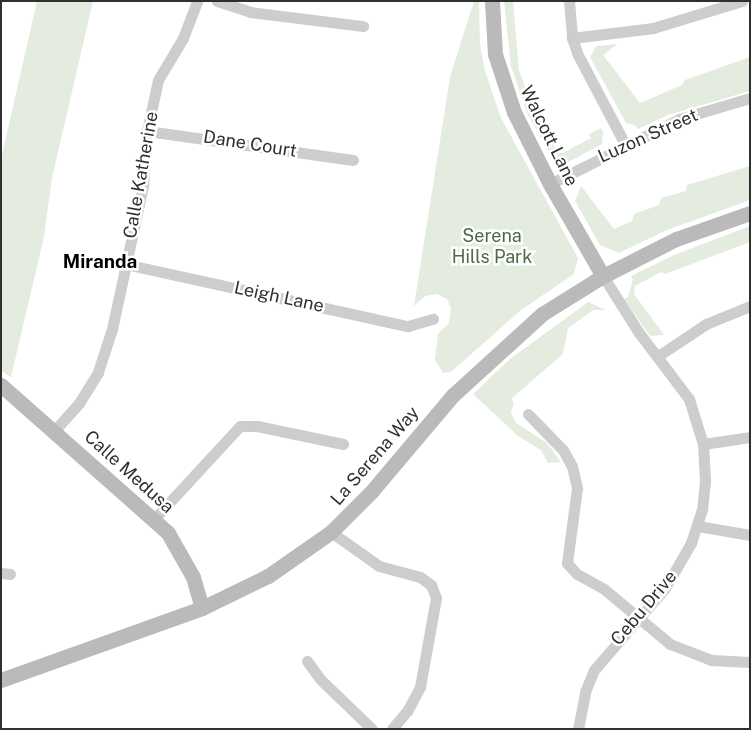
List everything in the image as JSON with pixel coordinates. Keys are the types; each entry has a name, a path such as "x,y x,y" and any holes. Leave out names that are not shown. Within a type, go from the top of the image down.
{"main road":[{"name":"Walcott Lane","path":"492,1 495,54 503,86 550,184 603,276"},
{"name":"La Serena Way","path":"1,680 202,608 268,576 331,532 371,492 452,396 542,314 603,276 676,239 750,213"},
{"name":"Calle Medusa","path":"1,385 155,518 180,548 202,608"}],"street":[{"name":"Calle Katherine","path":"54,431 79,403 98,372 112,329 143,186 147,132 158,80 183,38 197,1"},
{"path":"217,1 250,12 363,26"},
{"path":"569,1 572,38 587,74 626,144"},
{"path":"572,38 653,28 742,1"},
{"name":"Luzon Street","path":"550,184 626,144 679,120 750,98"},
{"name":"Dane Court","path":"147,132 353,160"},
{"name":"Leigh Lane","path":"125,264 408,326 434,320"},
{"name":"Cebu Drive","path":"578,729 585,692 594,670 636,618 665,588 681,562 698,526 705,481 703,444 689,399 658,356 639,334 603,276"},
{"path":"658,356 706,324 750,306"},
{"path":"528,414 563,450 572,466 577,488 567,563 577,574 604,589 654,633 688,653 711,660 750,662"},
{"path":"155,518 240,426 257,426 343,444"},
{"path":"703,444 750,437"},
{"path":"698,526 750,535"},
{"path":"331,532 379,566 420,577 431,585 436,598 420,687 392,729"},
{"path":"307,661 320,679 372,729"}],"green space":[{"path":"37,1 93,1 52,178 44,237 11,377 1,371 1,159"},
{"name":"Serena Hills Park","path":"474,1 479,1 480,44 485,71 501,118 578,258 574,274 521,310 451,372 443,373 435,360 438,334 449,323 451,308 447,299 437,294 425,296 414,306 450,77"},
{"path":"504,1 513,1 519,70 533,108 557,152 563,153 591,138 589,134 601,128 603,132 602,144 568,162 551,156 527,113 511,66"},
{"path":"618,44 603,55 640,103 682,85 685,80 750,57 750,91 668,115 638,129 635,125 626,123 590,57 596,46"},
{"path":"750,166 750,200 667,230 619,253 600,245 575,201 581,186 614,229 632,221 634,214 659,205 661,198 686,191 687,185"},
{"path":"750,226 750,242 665,274 661,272 635,286 634,294 664,335 650,336 624,299 628,297 633,280 631,276 674,255"},
{"path":"588,302 606,310 593,310 568,328 563,354 511,399 514,402 511,413 516,423 547,443 561,462 548,463 541,450 518,436 473,394 510,359"}],"district":[{"name":"Miranda","path":"100,262"}]}
